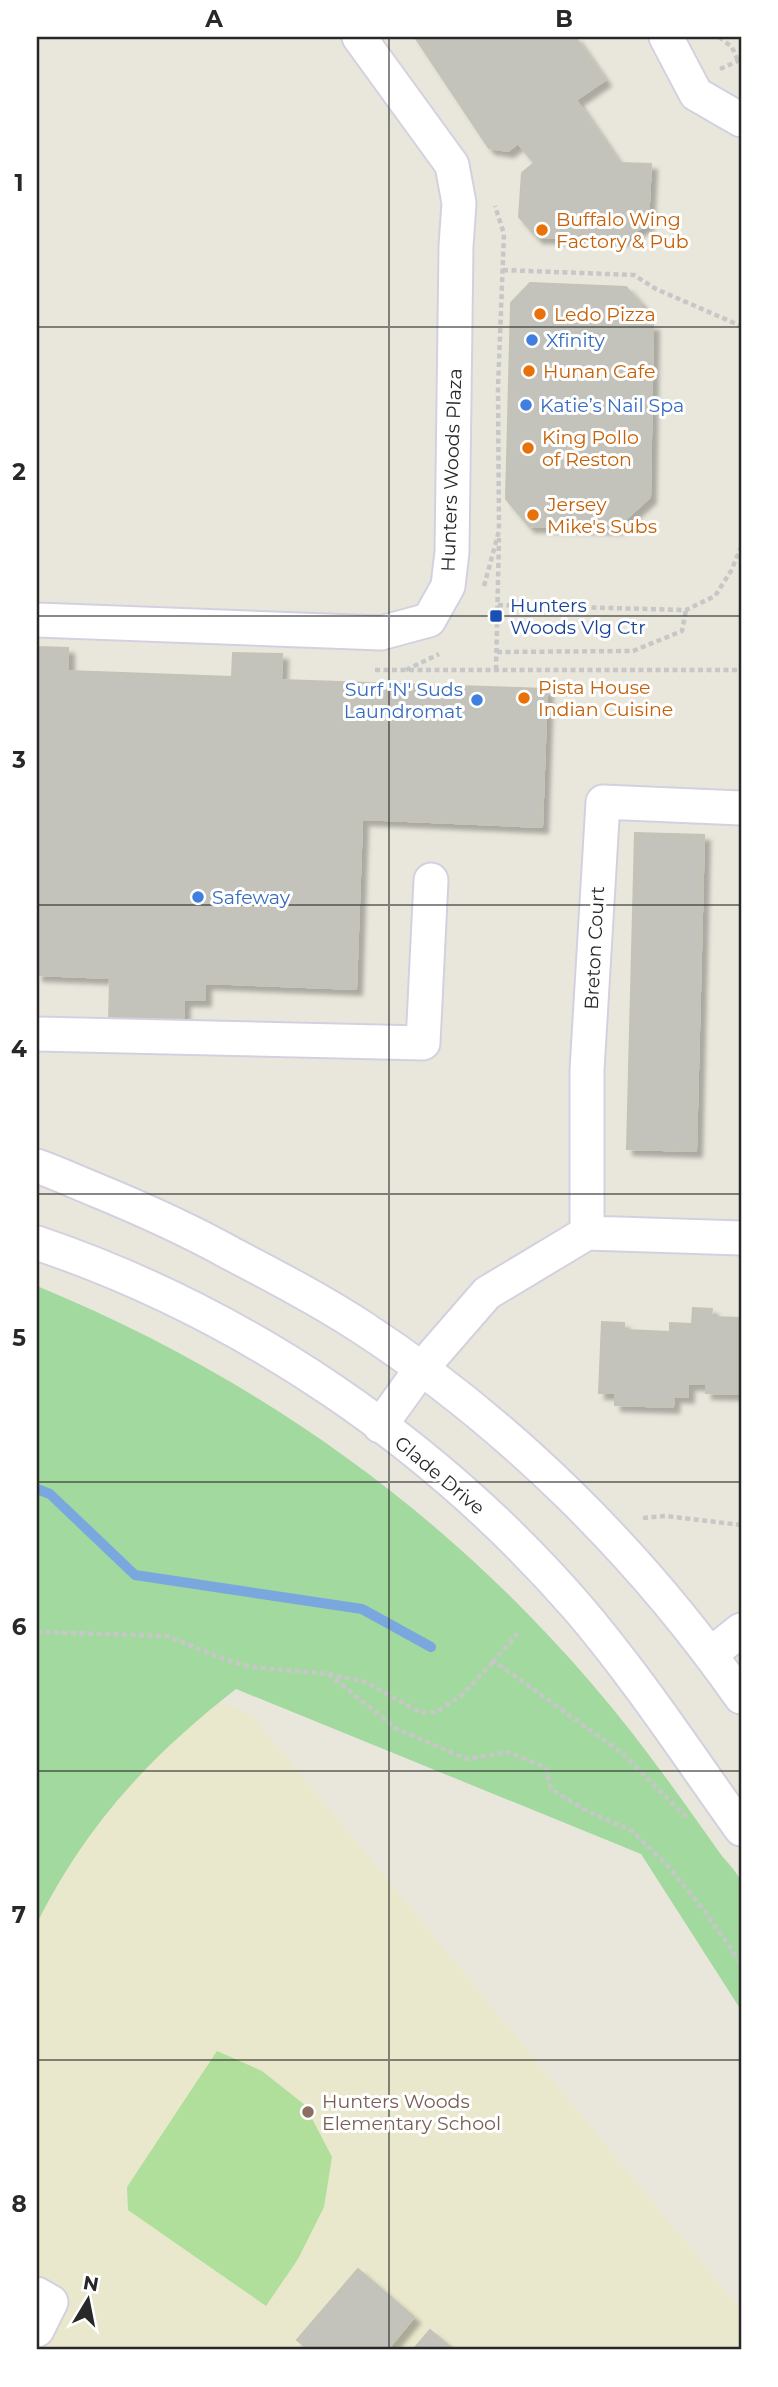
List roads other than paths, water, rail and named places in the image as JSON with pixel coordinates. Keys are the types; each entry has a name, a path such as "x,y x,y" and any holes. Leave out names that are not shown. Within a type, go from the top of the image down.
{"street":[{"name":"Hunters Woods Plaza","path":"37,620 381,633 429,620 448,586 452,552 458,203 452,165 359,37"},
{"path":"666,37 696,94 741,120"},
{"name":"Breton Court","path":"587,1233 587,1070 603,802 741,808"},
{"path":"37,1034 423,1043 431,880"},
{"path":"37,1166 202,1237 359,1325 421,1369 483,1418 591,1516 644,1572 710,1654 741,1698"},
{"path":"380,1426 421,1369 487,1293 587,1233 741,1238"},
{"name":"Glade Drive","path":"37,1243 113,1272 217,1321 326,1386 404,1443 475,1503 578,1609 617,1658 741,1829"},
{"path":"710,1654 741,1630"}],"waterway":[{"path":"37,1489 50,1494 135,1575 362,1609 431,1647"}],"place":[{"name":"Buffalo Wing Factory & Pub","path":"542,230"},
{"name":"Ledo Pizza","path":"540,314"},
{"name":"Xfinity","path":"532,340"},
{"name":"Hunan Cafe","path":"529,371"},
{"name":"Katie’s Nail Spa","path":"526,405"},
{"name":"King Pollo of Reston","path":"528,448"},
{"name":"Jersey Mike's Subs","path":"533,515"},
{"name":"Hunters Woods Vlg Ctr","path":"496,616"},
{"name":"Pista House Indian Cuisine","path":"524,698"},
{"name":"Surf 'N' Suds Laundromat","path":"477,700"},
{"name":"Safeway","path":"198,897"},
{"name":"Hunters Woods Elementary School","path":"308,2112"}]}
